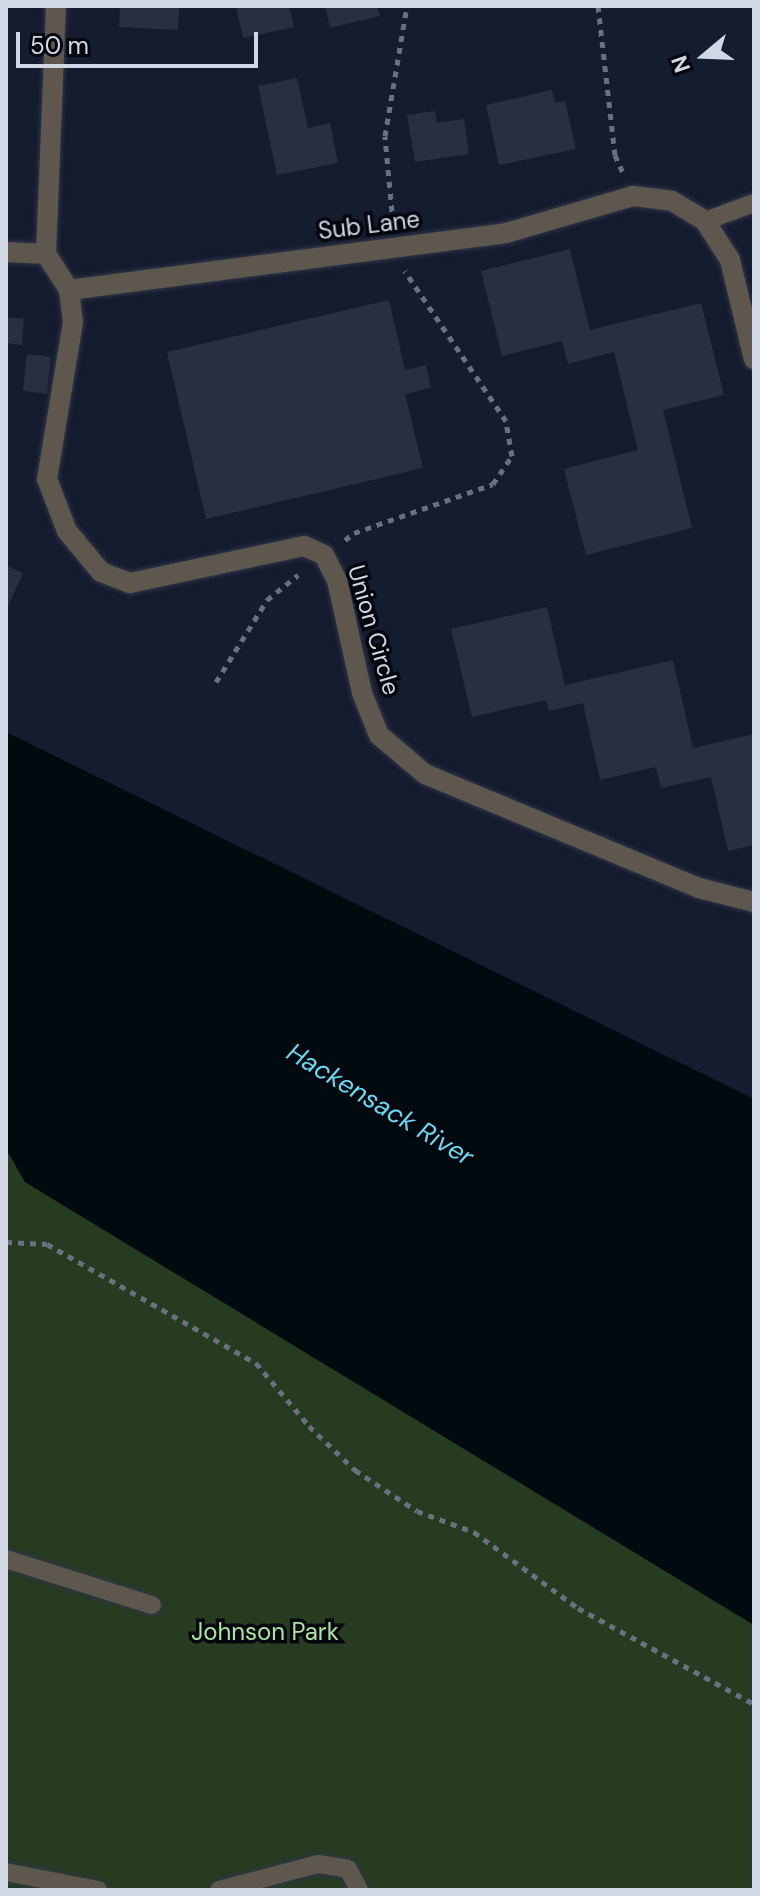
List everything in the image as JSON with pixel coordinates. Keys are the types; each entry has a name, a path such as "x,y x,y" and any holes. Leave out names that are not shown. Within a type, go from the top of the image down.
{"street":[{"path":"6,252 46,254 56,6"},
{"name":"Sub Lane","path":"69,290 506,233 633,196 672,201 705,221"},
{"path":"705,221 730,260 754,359"},
{"name":"Union Circle","path":"46,254 69,290 73,322 47,479 67,531 101,572 130,583 304,546 324,555 337,580 362,693 379,735 425,774 699,888 754,902"}],"lane":[{"path":"705,221 754,203"},
{"path":"6,1559 152,1605"},
{"path":"219,1890 318,1864 348,1869 359,1890"},
{"path":"6,1872 98,1890"}],"path":[{"path":"216,682 267,600 324,555 354,533 493,484 512,456 506,421 409,279 395,248 385,136 407,6"},
{"path":"598,6 615,155 633,196"},
{"path":"6,1242 47,1244 256,1363 309,1426 355,1470 417,1511 474,1532 578,1608 754,1704"}],"green space":[{"name":"Johnson Park","path":"6,1149 25,1182 754,1625 754,1890 6,1890"}],"water":[{"name":"Hackensack River","path":"6,732 754,1099 754,1625 25,1182 6,1149"}],"building":[{"path":"120,6 179,6 178,30 119,27"},
{"path":"236,6 289,6 294,27 243,38"},
{"path":"325,6 377,6 380,16 330,28"},
{"path":"297,78 308,128 330,123 338,163 277,175 258,86"},
{"path":"552,90 555,103 565,101 576,149 499,165 486,105"},
{"path":"435,111 437,123 464,119 469,154 415,162 407,115"},
{"path":"570,249 590,330 701,303 724,395 663,410 692,528 586,555 564,469 638,450 614,352 568,364 562,341 502,356 481,271"},
{"path":"389,300 405,370 426,365 431,388 405,394 423,468 206,519 167,352"},
{"path":"6,317 24,319 22,345 6,343"},
{"path":"27,354 51,357 47,394 23,391"},
{"path":"6,565 23,573 6,611"},
{"path":"547,607 565,685 673,660 693,748 754,734 754,845 728,851 711,777 661,788 656,767 600,780 583,703 549,711 546,700 472,717 451,629"}]}
